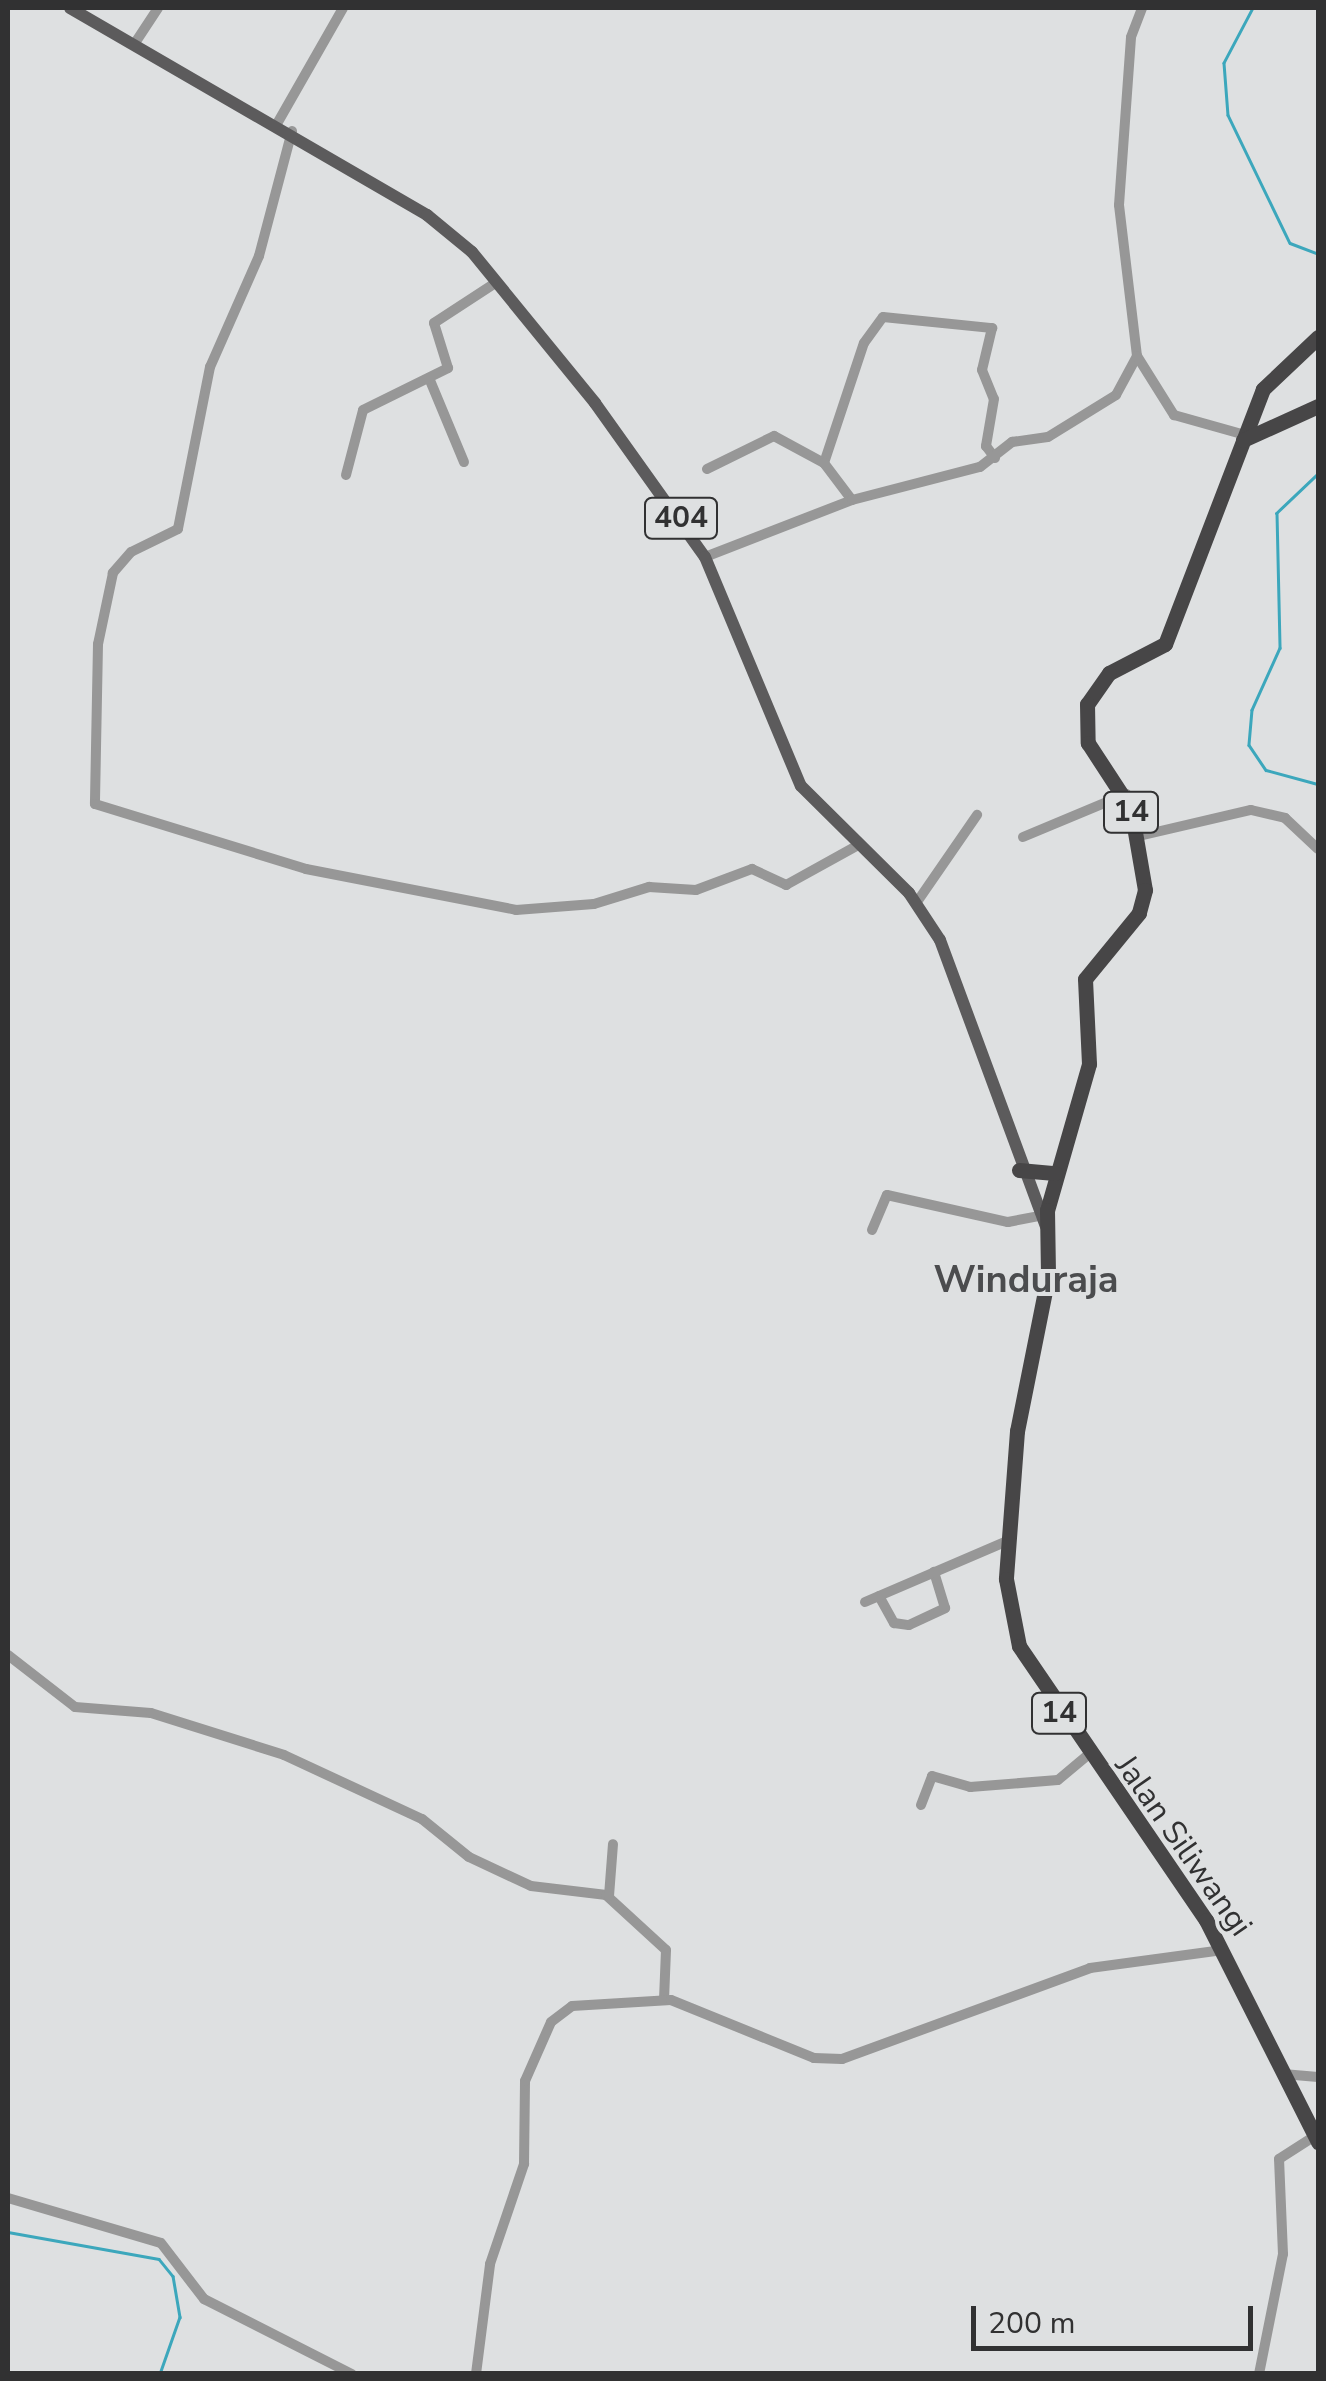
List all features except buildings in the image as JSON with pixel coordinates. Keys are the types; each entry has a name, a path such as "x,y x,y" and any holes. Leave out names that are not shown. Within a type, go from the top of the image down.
{"highway":[{"name":"14","path":"1042,1221 1089,1064 1088,970 1138,913 1145,890 1139,836 1126,794 1088,743 1087,704 1109,672 1165,644 1264,389 1318,337"},
{"path":"1244,437 1318,406"},
{"path":"1019,1170 1055,1173"},
{"name":"Jalan Siliwangi","path":"1042,1221 1048,1276 1016,1431 1008,1541 1013,1632 1087,1756 1222,1950 1317,2139"}],"main road":[{"name":"404","path":"70,8 292,130 427,215 498,282 706,557 801,786 916,902 966,1004 1019,1170 1042,1221"}],"street":[{"path":"136,43 158,8"},
{"path":"278,122 343,8"},
{"path":"1142,8 1130,46 1119,216 1137,356 1174,416 1244,437"},
{"path":"292,130 250,281 210,367 178,529 131,552 112,573 98,644 95,804 306,869 502,909 587,905 654,887 696,890 752,869 786,884 860,844"},
{"path":"346,475 363,410 430,378 450,363 434,323 498,282"},
{"path":"824,463 864,343 883,317 992,328 982,370 994,398 986,446 995,458"},
{"path":"706,557 852,500 995,458 1116,394 1137,356"},
{"path":"430,378 464,462"},
{"path":"707,469 770,436 824,463 852,500"},
{"path":"1022,837 1126,794"},
{"path":"1139,836 1251,810 1286,818 1318,849"},
{"path":"916,902 977,815"},
{"path":"872,1230 887,1194 1006,1221 1042,1221"},
{"path":"865,1602 1008,1541"},
{"path":"879,1596 896,1626 909,1626 945,1608 934,1572"},
{"path":"8,1654 75,1707 151,1713 267,1749 402,1808 469,1857 531,1886 609,1896"},
{"path":"921,1805 932,1776 970,1788 1058,1780 1087,1756"},
{"path":"614,1844 609,1896 627,1924 666,1950 664,1999"},
{"path":"476,2374 492,2258 524,2164 525,2081 546,2032 572,2006 664,1999 814,2058 842,2059 1090,1968 1222,1950"},
{"path":"1283,2074 1318,2077"},
{"path":"1260,2374 1283,2254 1278,2158 1317,2139"},
{"path":"8,2198 161,2243 204,2299 352,2374"}],"waterway":[{"path":"1253,8 1224,63 1228,115 1290,243 1318,254"},
{"path":"1318,474 1277,513 1280,648 1252,710 1249,745 1266,770 1318,784"},
{"path":"8,2232 159,2259 173,2276 180,2317 160,2374"}],"district":[{"name":"Winduraja","path":"1026,1280"}]}
